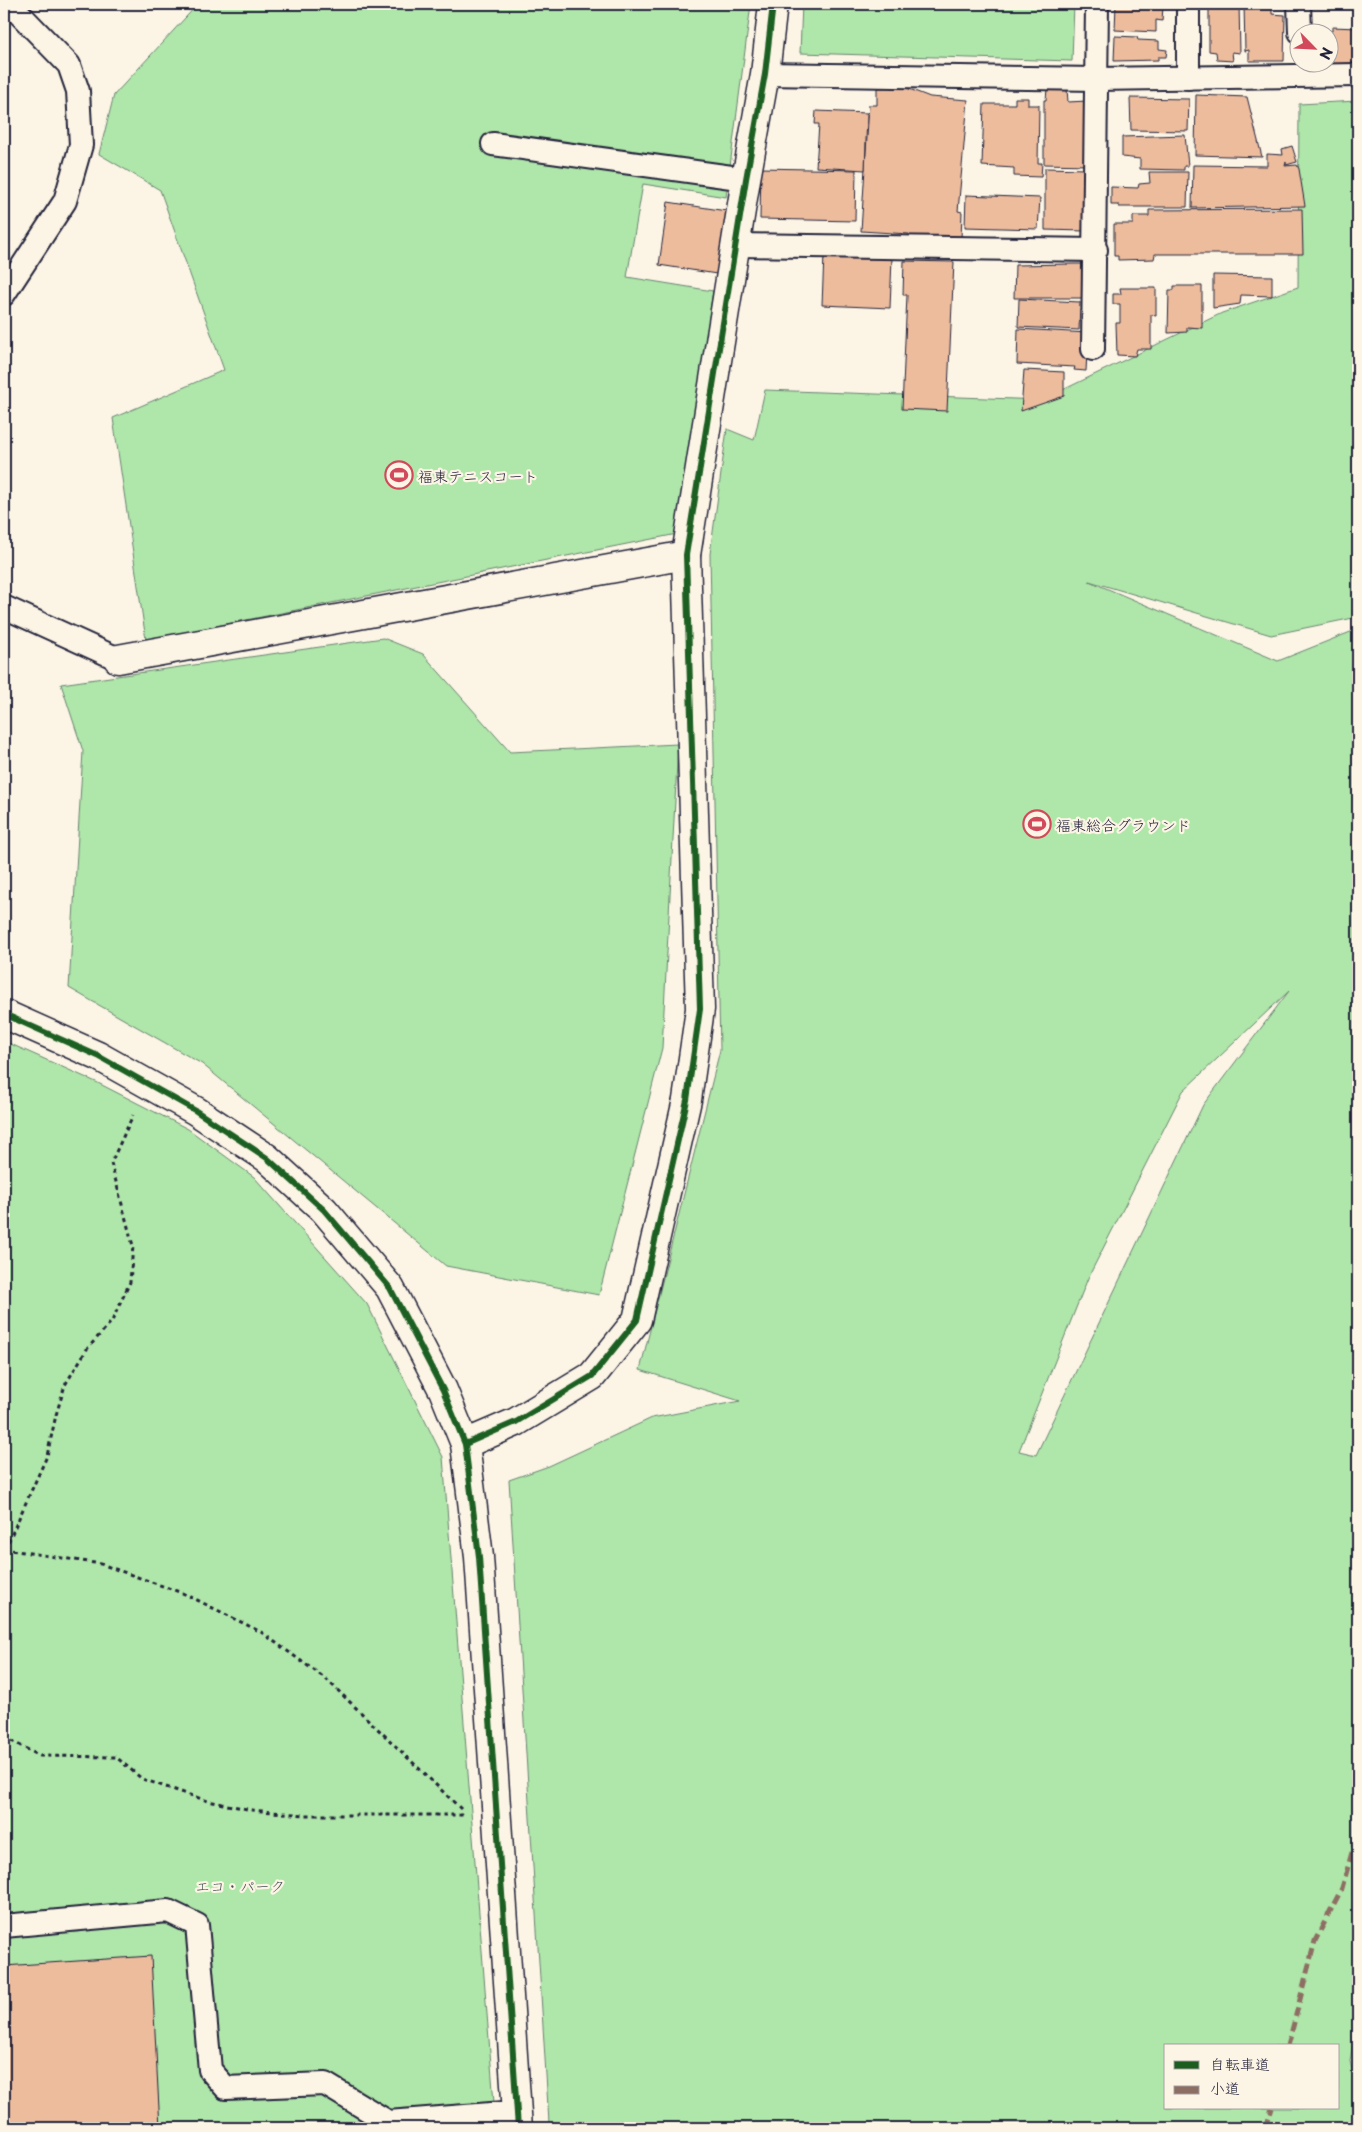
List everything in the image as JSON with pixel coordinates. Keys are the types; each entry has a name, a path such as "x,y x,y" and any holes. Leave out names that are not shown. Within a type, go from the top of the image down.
{"street":[{"path":"466,1444 516,1422 592,1376 637,1320 687,1100 700,1009 686,555 737,245 746,179 765,74 773,4"},
{"path":"118,659 686,555"},
{"path":"4,1014 98,1056 196,1111 267,1158 324,1210 390,1288 443,1390 466,1444 479,1557 518,2120"}],"lane":[{"path":"5,290 65,201 81,145 78,91 69,65 10,4"},
{"path":"1093,349 1096,250 1097,4"},
{"path":"1188,4 1188,78"},
{"path":"1299,4 1300,22"},
{"path":"765,74 1097,79 1188,78 1290,70"},
{"path":"1328,72 1357,75"},
{"path":"493,144 746,179"},
{"path":"737,245 1096,250"},
{"path":"4,607 118,659"},
{"path":"4,1926 168,1911 197,1924 210,2070 226,2088 325,2084 386,2125 518,2120"}],"path":[{"path":"4,1737 40,1756 116,1757 142,1779 208,1801 252,1810 305,1815 467,1814 326,1679 261,1632 185,1594 100,1564 4,1549 48,1456 64,1385 87,1349 112,1321 130,1282 133,1246 111,1163 133,1115"}],"green space":[{"path":"198,4 751,4 726,197 643,184 627,277 713,291 677,534 146,640 113,418 224,370 160,190 99,154 114,95"},
{"path":"802,4 1074,4 1072,61 800,53"},
{"path":"1358,101 1358,617 1271,635 1089,581 1278,661 1358,629 1358,2018 1350,2061 1358,2094 1358,2128 536,2128 549,2123 509,1480 549,1466 652,1418 740,1401 640,1370 720,1050 710,554 727,429 754,440 765,390 1042,400 1222,313 1298,287 1299,104","holes":["1289,991 1203,1105 1036,1455 1019,1451 1088,1278 1183,1091"]},
{"path":"383,638 423,654 510,752 678,744 662,1048 599,1295 446,1266 202,1064 69,988 83,751 61,684"},
{"name":"エコ・パーク","path":"4,1041 96,1082 188,1129 254,1177 367,1304 443,1457 496,2128 4,2128"}],"building":[{"path":"1116,4 1163,6 1162,21 1156,20 1156,32 1115,30"},
{"path":"1209,4 1239,4 1240,53 1232,52 1233,61 1217,60 1216,52 1209,51"},
{"path":"1244,4 1272,4 1272,14 1285,15 1284,61 1249,61 1249,50 1245,51"},
{"path":"1358,4 1358,26 1357,26"},
{"path":"1340,27 1358,28 1358,65 1340,64"},
{"path":"1115,36 1159,41 1159,49 1167,50 1166,57 1158,57 1158,60 1114,61"},
{"path":"904,87 930,97 968,100 958,211 962,212 961,239 909,237 909,234 861,231 869,105 877,105 877,88"},
{"path":"1047,89 1067,89 1068,102 1087,101 1088,165 1044,164 1044,100 1046,100"},
{"path":"1196,95 1247,97 1262,157 1195,155"},
{"path":"1015,98 1028,98 1028,105 1039,105 1038,163 1042,163 1041,177 1014,176 1014,168 982,166 984,104 1015,104"},
{"path":"1130,98 1189,99 1188,131 1131,130"},
{"path":"816,111 867,113 865,170 816,167 819,124 815,124"},
{"path":"1185,135 1188,166 1184,166 1184,170 1140,169 1140,159 1122,157 1122,137"},
{"path":"1292,146 1297,162 1286,165 1286,162 1285,166 1297,165 1299,169 1305,206 1192,208 1193,165 1267,166 1267,154 1283,155 1282,149"},
{"path":"761,168 856,170 855,221 760,219"},
{"path":"1045,168 1085,169 1085,231 1045,230"},
{"path":"1149,172 1188,172 1187,207 1119,207 1119,205 1111,205 1111,187 1138,188 1139,184 1150,183"},
{"path":"966,195 1040,198 1038,229 965,227"},
{"path":"668,202 733,212 723,275 659,265"},
{"path":"1302,209 1303,254 1155,254 1154,259 1118,260 1118,256 1114,256 1114,224 1133,224 1133,216 1149,216 1149,210"},
{"path":"824,255 892,258 890,308 822,305"},
{"path":"904,261 954,262 947,411 902,409 907,295 903,295"},
{"path":"1088,264 1087,298 1014,298 1015,265"},
{"path":"1213,275 1272,276 1272,296 1241,295 1240,304 1213,308"},
{"path":"1174,286 1202,286 1202,328 1187,327 1187,332 1168,333 1169,290 1174,290"},
{"path":"1120,288 1156,288 1156,316 1151,315 1151,349 1137,349 1135,356 1117,355 1116,323 1120,323 1120,304 1113,304 1113,294 1121,294"},
{"path":"1019,299 1080,302 1079,330 1018,327"},
{"path":"1018,329 1088,333 1086,371 1074,370 1075,367 1017,364"},
{"path":"1024,370 1064,372 1064,396 1021,411"},
{"path":"151,1956 160,2128 4,2128 4,1966"}],"marked path":[{"path":"1289,2044 1315,1941 1342,1888 1358,1831"},
{"path":"1266,2128 1271,2110"}],"cycle path":[{"path":"465,1444 516,1422 592,1376 637,1320 687,1100 700,1009 686,555 746,179 765,74 773,4"},
{"path":"4,1014 98,1056 196,1111 267,1158 324,1210 390,1288 443,1390 465,1444 479,1557 518,2128"}],"place":[{"name":"福東テニスコート","path":"399,475"},
{"name":"福東総合グラウンド","path":"1037,824"}]}
